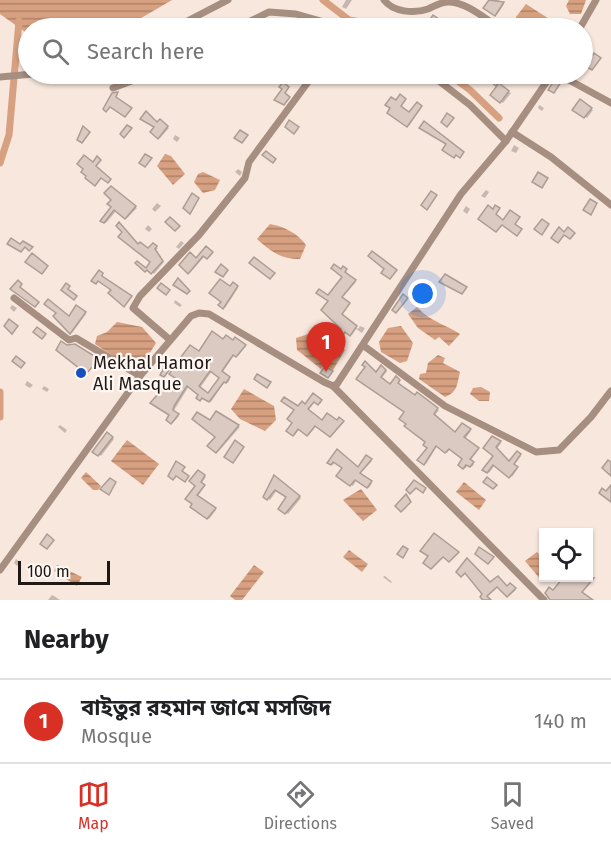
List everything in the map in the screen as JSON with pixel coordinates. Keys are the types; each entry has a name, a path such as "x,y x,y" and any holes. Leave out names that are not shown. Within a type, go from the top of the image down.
{"street":[{"path":"193,18 228,0"},
{"path":"384,0 397,10 412,11 450,2 464,6 484,18"},
{"path":"586,18 596,0"},
{"path":"257,18 269,12 296,14 309,18"},
{"path":"0,77 18,75"},
{"path":"113,88 124,84"},
{"path":"169,339 133,308 140,297 199,235 245,178 249,162 307,84"},
{"path":"443,84 470,105 506,141"},
{"path":"333,386 364,346 461,194 506,141 545,84"},
{"path":"576,84 611,104"},
{"path":"512,132 550,157 611,205"},
{"path":"14,298 69,340 75,338 140,376"},
{"path":"0,570 140,376 169,339 191,316 200,313 209,314 333,386 544,600"},
{"path":"364,346 445,406 536,452 559,450 591,417 611,391"}],"shaded area":[{"path":"0,0 172,0 141,18 18,18 18,27 0,14"},
{"path":"569,0 586,0 581,14 570,14 566,6"},
{"path":"526,4 548,18 516,18"},
{"path":"165,154 171,156 185,174 173,185 157,166"},
{"path":"203,172 220,180 215,190 203,193 194,182 198,174"},
{"path":"270,224 290,231 306,245 300,259 277,254 257,239"},
{"path":"417,307 432,319 460,334 449,346 439,337 435,340 418,328 408,314"},
{"path":"117,322 142,327 156,343 140,369 130,368 95,344 97,336 107,332"},
{"path":"401,326 413,343 407,361 400,363 381,352 379,342 388,328"},
{"path":"315,332 345,350 333,370 325,364 321,369 297,350 296,338"},
{"path":"438,355 445,358 443,363 460,372 455,390 445,397 419,379 420,374 426,373 428,363"},
{"path":"481,387 490,392 489,401 479,401 470,394 473,388"},
{"path":"244,389 274,406 276,420 265,431 240,419 231,409"},
{"path":"127,440 159,464 143,485 111,461"},
{"path":"86,472 101,486 98,490 93,490 81,478"},
{"path":"464,482 486,500 479,510 456,492"},
{"path":"361,489 377,510 363,521 343,500"},
{"path":"349,550 368,564 362,572 343,557"},
{"path":"537,552 539,554 539,578 525,561"},
{"path":"57,565 82,577 77,586 54,571"},
{"path":"254,565 264,572 242,600 235,600 230,596"}],"building":[{"path":"489,0 504,2 495,16 483,8"},
{"path":"593,54 601,58 593,69"},
{"path":"285,84 289,87 285,93 290,97 284,105 274,100 282,89 279,87"},
{"path":"498,84 509,91 500,103 490,95"},
{"path":"552,84 560,84 554,93 548,90"},
{"path":"118,92 116,97 132,108 125,117 110,107 106,112 103,109 112,93"},
{"path":"400,94 406,99 401,106 409,112 417,102 422,106 407,127 387,113 390,108 385,105 391,97 396,100"},
{"path":"580,99 592,108 584,118 572,110"},
{"path":"146,111 157,122 160,119 168,126 158,139 150,132 154,127 140,119"},
{"path":"447,113 454,118 447,127 441,122"},
{"path":"289,120 299,127 294,134 285,127"},
{"path":"424,121 464,152 460,158 456,155 454,158 442,150 446,144 419,128"},
{"path":"127,125 132,128 124,138 120,134"},
{"path":"83,126 90,132 82,143 77,140"},
{"path":"240,130 248,135 242,143 234,138"},
{"path":"266,151 276,159 273,163 262,155"},
{"path":"145,154 152,158 145,167 139,163"},
{"path":"84,155 93,162 97,156 101,160 96,166 111,179 108,183 101,178 95,186 85,178 86,176 81,172 83,169 77,164"},
{"path":"538,172 548,178 542,188 532,182"},
{"path":"111,186 136,206 125,219 114,210 104,223 100,221 111,207 107,204 111,200 104,193"},
{"path":"431,191 437,195 427,210 421,205"},
{"path":"192,193 199,198 190,214 183,208"},
{"path":"590,199 597,203 591,215 583,210"},
{"path":"488,205 493,209 495,205 500,208 496,214 503,220 510,210 520,217 515,224 522,229 517,236 502,225 496,232 478,219"},
{"path":"170,217 180,226 175,231 165,222"},
{"path":"542,219 549,224 542,235 534,229"},
{"path":"119,222 138,244 140,242 148,248 153,243 157,246 155,249 163,261 151,274 135,263 137,261 146,268 150,262 118,237 122,232 116,226"},
{"path":"559,227 564,232 568,227 575,233 570,239 564,235 558,243 551,238"},
{"path":"11,238 20,244 23,241 33,247 29,251 25,247 21,252 7,244"},
{"path":"206,246 213,252 207,259 203,256 188,274 179,265 190,252 196,258"},
{"path":"372,251 397,270 390,279 381,273 384,269 368,256"},
{"path":"32,253 48,266 42,274 25,262"},
{"path":"254,257 275,273 270,279 249,263"},
{"path":"221,264 228,270 223,277 215,272"},
{"path":"334,264 341,269 343,266 347,269 345,272 356,280 342,297 350,303 342,314 357,326 350,336 345,332 342,337 337,334 341,329 321,310 328,301 316,293 319,289 328,295 342,277 331,268"},
{"path":"99,270 103,273 102,276 132,296 124,307 108,293 111,290 98,281 96,284 91,281"},
{"path":"445,274 467,287 462,294 439,282"},
{"path":"178,278 190,291 187,294 173,285"},
{"path":"220,279 230,286 233,282 238,286 223,309 218,305 221,302 209,293"},
{"path":"18,280 22,284 20,287 39,302 35,307 10,289"},
{"path":"66,283 70,286 68,289 77,296 74,300 61,290"},
{"path":"161,283 170,290 166,295 157,288"},
{"path":"403,294 408,298 396,313 392,310"},
{"path":"48,299 69,316 76,305 86,312 70,334 53,316 56,313 44,304"},
{"path":"9,319 18,326 12,334 4,326"},
{"path":"37,327 46,334 42,339 33,332"},
{"path":"212,331 223,339 226,335 233,340 235,337 246,345 236,357 233,355 222,371 230,377 209,402 202,398 200,401 196,398 198,395 187,386 174,406 173,410 179,414 171,424 166,420 169,415 150,403 166,385 172,388 178,380 169,374 174,367 179,371 185,362 180,358 190,345 199,351","holes":["210,371 219,378 208,393 199,386"]},
{"path":"61,341 67,345 75,344 96,357 98,361 81,379 76,375 80,369 56,350"},
{"path":"16,356 25,363 21,368 12,361"},
{"path":"365,361 376,372 381,365 386,370 381,377 390,384 396,376 400,380 398,383 415,395 417,392 438,408 434,414 455,432 462,423 471,429 464,437 479,448 470,459 474,462 470,467 466,465 463,469 458,465 462,459 449,449 445,453 436,446 424,465 417,460 427,448 423,445 425,442 404,426 406,424 399,419 404,412 356,379 365,367 362,365"},
{"path":"160,362 170,369 164,377 160,375 163,370 157,366"},
{"path":"325,366 333,371 328,378 320,373"},
{"path":"257,374 271,382 267,388 254,379"},
{"path":"313,393 322,400 318,405 314,402 308,409 322,420 327,413 337,420 339,417 344,421 330,437 315,426 307,436 298,429 293,436 286,431 292,423 287,419 294,410 281,401 284,397 298,406 302,401 305,404"},
{"path":"216,411 239,425 216,453 207,446 215,437 192,419 197,412 210,420"},
{"path":"107,432 113,437 98,456 92,452"},
{"path":"492,436 501,441 496,447 509,461 517,451 521,454 514,464 518,467 509,478 493,465 487,473 482,470 493,456 483,448"},
{"path":"235,440 244,447 233,463 224,457"},
{"path":"337,449 358,467 366,455 372,459 360,473 372,481 367,488 355,480 350,486 336,476 342,468 333,462 331,465 327,463"},
{"path":"608,460 611,462 611,476 602,468"},
{"path":"176,461 185,467 182,471 189,476 185,482 176,476 173,480 168,476"},
{"path":"198,470 205,475 201,482 205,485 197,495 216,508 207,519 190,507 192,504 185,499 195,486 189,481"},
{"path":"274,475 300,496 285,514 278,509 286,497 275,490 267,500 263,497"},
{"path":"487,477 497,485 493,489 483,482"},
{"path":"110,478 116,482 109,495 100,489"},
{"path":"414,480 426,488 423,493 416,488 410,494 406,490"},
{"path":"611,485 611,502 599,493 602,488 606,491"},
{"path":"406,494 411,502 401,512 395,506"},
{"path":"434,533 459,552 449,562 443,557 431,569 423,563 428,556 420,551"},
{"path":"47,534 54,540 47,549 40,544"},
{"path":"403,546 408,549 403,558 397,554"},
{"path":"479,547 494,557 488,564 475,554"},
{"path":"467,558 490,582 498,576 507,586 510,583 516,588 507,597 497,587 487,596 491,600 483,600 480,597 482,594 465,573 461,577 456,572"},
{"path":"560,582 591,582 582,592 593,600 550,600 545,593 549,587 553,590"}],"waterway":[{"path":"323,0 346,18"},
{"path":"0,163 9,135 18,32"},
{"path":"462,84 499,118"},
{"path":"0,392 0,417"}],"place":[{"name":"বাইতুর রহমান জা‌মে মস‌জিদ","path":"326,372"},
{"name":"Mekhal Hamor Ali Masque","path":"81,373"}]}
